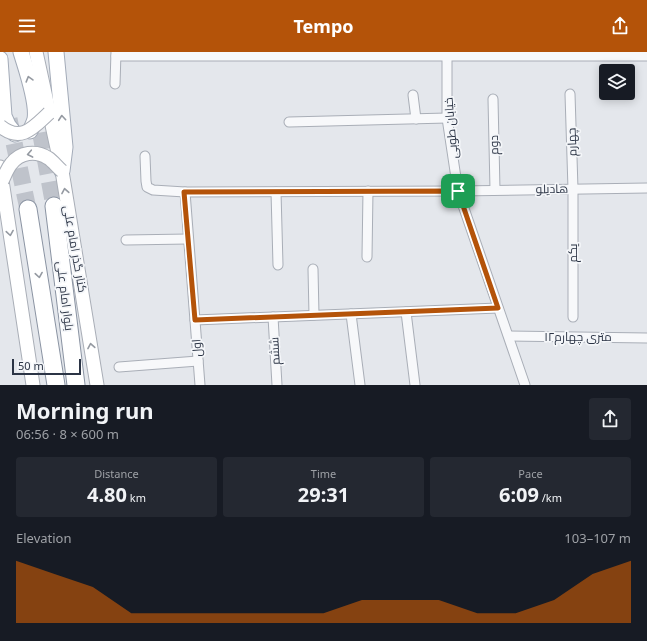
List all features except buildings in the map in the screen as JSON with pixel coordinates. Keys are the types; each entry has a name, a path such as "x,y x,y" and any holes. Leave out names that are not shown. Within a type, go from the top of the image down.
{"highway":[{"name":"بلوار امام علی","path":"54,206 76,385"},
{"name":"بلوار امام علی","path":"28,209 56,385"}],"main road":[{"path":"21,52 31,87 35,112 35,120 30,131"},
{"name":"کنار گذر امام علی","path":"36,52 62,171 97,385"},
{"path":"56,52 65,147 62,171"},
{"path":"0,59 4,116 8,125 15,134"},
{"path":"0,126 15,134 24,133 30,131 49,113"},
{"path":"32,385 1,175 12,162 31,152 38,152 49,158 62,171"}],"street":[{"path":"116,84 116,54 607,54 647,56"},
{"name":"خیابان طوبی","path":"447,54 447,118 458,191 525,385"},
{"name":"چهارم","path":"570,94 573,189"},
{"path":"413,95 416,119"},
{"name":"دوم","path":"493,99 495,190"},
{"path":"289,122 447,118"},
{"name":"هادیلو","path":"145,156 147,187 153,190 184,192 458,191 647,188"},
{"name":"یکم","path":"573,189 573,317"},
{"path":"367,257 368,191"},
{"name":"اول","path":"184,192 200,385"},
{"path":"276,192 278,265"},
{"path":"126,240 188,239"},
{"path":"313,269 314,315"},
{"path":"195,320 498,308"},
{"path":"406,312 414,385"},
{"path":"351,314 360,385"},
{"name":"ششم","path":"273,317 277,385"},
{"name":"۱۲متری چهارم","path":"509,336 647,338"},
{"path":"119,367 198,361"}],"tunnel":[{"path":"36,108 54,206"},
{"path":"9,119 28,209"}],"route":[{"path":"458,191 498,308 195,320 184,192 458,191"}]}
